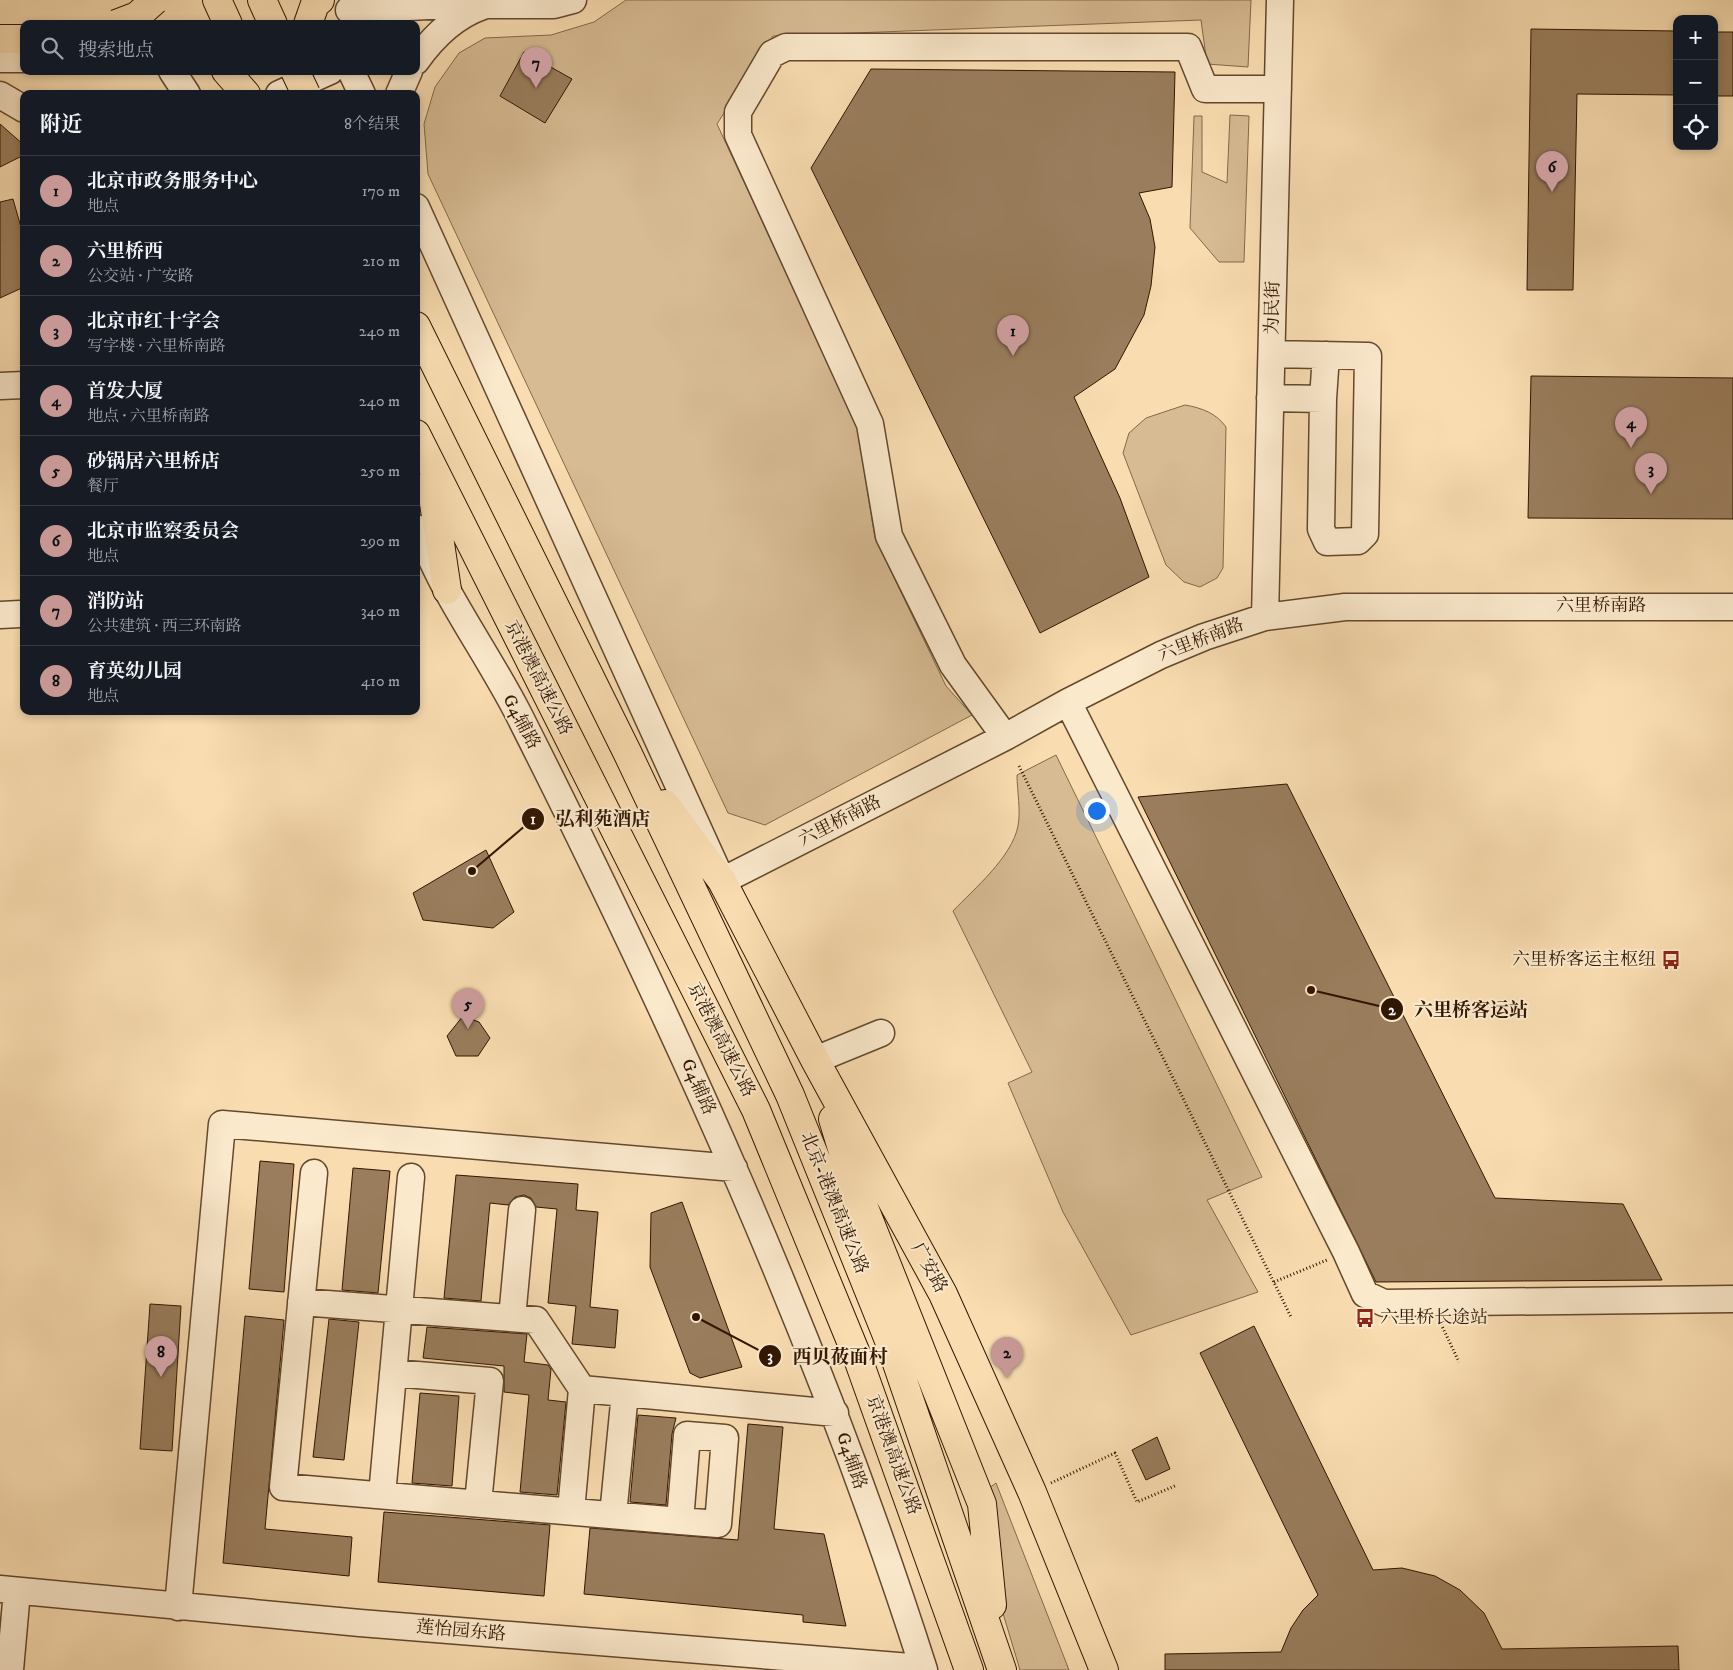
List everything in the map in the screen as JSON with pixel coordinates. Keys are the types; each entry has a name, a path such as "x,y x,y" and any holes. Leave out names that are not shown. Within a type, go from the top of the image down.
{"highway":[{"path":"126,20 137,16 155,0"},
{"path":"217,0 226,20"},
{"path":"262,0 271,20"},
{"path":"309,20 315,4 320,0"},
{"path":"0,26 20,27"},
{"path":"0,39 20,39"},
{"path":"229,75 243,90"},
{"path":"254,75 260,90"},
{"path":"297,75 304,90"},
{"path":"312,75 314,90"},
{"path":"420,334 627,752"},
{"name":"京港澳高速公路","path":"420,443 756,1110 857,1356 969,1670"},
{"path":"427,459 447,590"},
{"name":"广安路","path":"627,752 722,881 815,1060 943,1294 1032,1492 1104,1670"},
{"name":"北京-港澳高速公路","path":"627,752 790,1095 890,1343 1000,1661"},
{"path":"815,1060 847,1165 982,1504 1000,1661"}],"street":[{"path":"138,0 148,20"},
{"path":"346,11 448,5 554,5 573,0"},
{"name":"为民街","path":"1265,617 1280,0"},
{"path":"420,56 444,29 468,13 486,5"},
{"path":"1005,737 953,665 889,536 870,424 738,135 738,112 772,54 786,47 1188,47 1205,89 1278,89"},
{"path":"0,59 20,59"},
{"path":"175,75 184,90"},
{"path":"288,90 321,75"},
{"path":"353,75 360,90"},
{"path":"401,90 407,75"},
{"path":"0,95 20,107"},
{"path":"420,216 722,881"},
{"path":"1272,354 1326,355 1368,356 1365,534 1358,541 1327,542 1321,529 1323,399 1326,355"},
{"path":"0,386 20,386"},
{"path":"1270,398 1323,399"},
{"name":"G4辅路","path":"420,536 447,590 521,720 646,972 734,1168 835,1413 923,1669"},
{"name":"六里桥南路","path":"722,881 1005,737 1068,702 1161,655 1204,636 1265,617 1346,606 1733,607"},
{"path":"1068,702 1346,1252 1364,1294 1384,1303 1733,1299"},
{"path":"815,1060 881,1032"},
{"path":"178,1606 222,1124 734,1168"},
{"path":"314,1173 283,1487 571,1511 680,1521 718,1524 725,1438 687,1435 680,1521"},
{"path":"382,1495 412,1177"},
{"path":"512,1318 522,1210"},
{"path":"301,1302 536,1320 582,1389 571,1511"},
{"path":"393,1373 490,1381 478,1504"},
{"path":"582,1389 835,1413"},
{"path":"614,1515 625,1393"},
{"path":"8,1590 10,1670"},
{"name":"莲怡园东路","path":"8,1590 923,1669"}],"path":[{"path":"1019,766 1291,1317"},
{"path":"1274,1282 1346,1252"},
{"path":"1431,1303 1459,1362"},
{"path":"1032,1492 1115,1452 1137,1502 1177,1485"}],"shaded area":[{"path":"626,0 1251,0 1248,67 1207,64 1201,20 773,36 717,124 857,426 875,538 946,686 972,715 765,825 728,813 428,174 424,124 435,87 459,53 485,38 551,35 594,22"},
{"path":"1230,115 1249,116 1244,262 1219,262 1190,228 1194,116 1202,116 1202,172 1227,183"},
{"path":"1185,405 1208,412 1218,418 1226,427 1223,568 1217,578 1200,587 1184,582 1166,565 1123,453 1129,433 1146,418"},
{"path":"1056,755 1262,1177 1207,1200 1258,1292 1131,1335 1063,1212 1008,1083 1032,1072 953,911 991,872 1014,838 1019,814 1017,775"},
{"path":"996,1483 1069,1670 1020,1670 1002,1610 985,1491"}],"building":[{"path":"1531,29 1673,31 1673,95 1577,94 1573,290 1527,290"},
{"path":"1718,32 1733,32 1733,96 1718,96"},
{"path":"524,52 572,79 545,123 500,96"},
{"path":"871,69 1175,72 1172,187 1139,193 1150,219 1155,247 1151,286 1144,315 1115,369 1074,397 1120,498 1149,577 1040,633 811,168"},
{"path":"0,124 20,142 20,157 0,167"},
{"path":"13,199 20,224 20,289 0,298 0,202"},
{"path":"1531,376 1733,378 1733,519 1528,518"},
{"path":"1287,784 1495,1198 1623,1204 1662,1280 1376,1282 1138,797"},
{"path":"486,850 514,912 493,928 423,920 413,893"},
{"path":"463,1016 479,1022 490,1038 478,1056 456,1056 447,1036"},
{"path":"260,1161 294,1164 284,1292 249,1289"},
{"path":"353,1168 390,1171 378,1293 342,1290"},
{"path":"456,1175 578,1184 576,1210 598,1212 590,1307 618,1310 615,1348 572,1344 576,1306 548,1303 557,1209 536,1207 531,1198 524,1195 515,1197 508,1205 490,1203 481,1301 444,1298"},
{"path":"682,1202 742,1367 700,1378 690,1373 650,1267 651,1213"},
{"path":"150,1304 181,1306 172,1451 140,1449"},
{"path":"245,1316 284,1320 265,1529 352,1537 349,1576 223,1563"},
{"path":"329,1319 359,1322 344,1460 313,1457"},
{"path":"1254,1326 1373,1570 1402,1568 1435,1576 1460,1590 1484,1613 1502,1649 1678,1646 1679,1670 1165,1670 1165,1654 1281,1652 1291,1628 1303,1610 1318,1595 1200,1353"},
{"path":"427,1327 527,1334 524,1362 548,1365 551,1369 548,1400 566,1402 557,1495 520,1492 529,1395 504,1392 504,1366 423,1358"},
{"path":"420,1393 459,1396 452,1486 412,1483"},
{"path":"638,1415 676,1418 672,1434 666,1505 630,1502"},
{"path":"748,1424 783,1427 774,1529 824,1534 846,1626 803,1622 803,1615 584,1594 590,1528 738,1540"},
{"path":"1157,1437 1170,1469 1146,1480 1132,1450"},
{"path":"384,1512 550,1525 544,1596 378,1582"}],"place":[{"name":"消防站","path":"536,88"},
{"name":"北京市监察委员会","path":"1552,192"},
{"name":"北京市政务服务中心","path":"1013,356"},
{"name":"首发大厦","path":"1631,448"},
{"name":"北京市红十字会","path":"1651,494"},
{"name":"弘利苑酒店","path":"472,871"},
{"name":"六里桥客运主枢纽","path":"1671,960"},
{"name":"六里桥客运站","path":"1311,990"},
{"name":"砂锅居六里桥店","path":"468,1029"},
{"name":"西贝莜面村","path":"696,1317"},
{"name":"六里桥长途站","path":"1365,1318"},
{"name":"育英幼儿园","path":"161,1377"},
{"name":"六里桥西","path":"1007,1378"}]}
